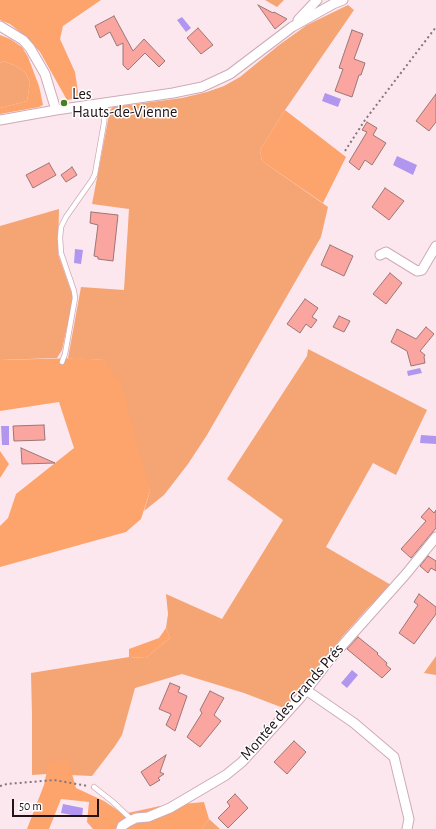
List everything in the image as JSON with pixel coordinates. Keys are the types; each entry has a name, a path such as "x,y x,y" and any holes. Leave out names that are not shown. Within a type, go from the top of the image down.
{"street":[{"path":"292,27 317,0"},
{"path":"0,120 190,90 218,81 244,64 292,27 343,0"},
{"path":"0,26 23,40 30,48 45,74 56,110"},
{"path":"380,255 386,252 417,271 422,270 436,246"},
{"name":"Montée des Grands Prés","path":"121,829 122,826 132,820 148,817 170,808 226,775 242,762 306,690 336,652 406,574 436,537"},
{"path":"306,690 354,723 394,757 409,820 407,829"}],"lane":[{"path":"62,362 65,354 75,298 61,253 61,227 95,174 106,103"},
{"path":"94,787 132,820"}],"path":[{"path":"345,151 369,114 436,27"},
{"path":"0,786 7,784 54,780 94,787"}],"shaded area":[{"path":"0,0 101,0 63,26 60,39 75,72 79,98 67,100 40,52 26,37 10,24 0,20"},
{"path":"265,0 284,0 277,7"},
{"path":"348,5 354,10 285,110 260,150 262,161 328,207 321,237 207,435 188,464 164,495 144,511 150,491 104,360 68,358 81,287 124,290 129,209 92,204 110,110 113,107 182,98 224,86 240,77 279,45 307,25"},
{"path":"182,17 191,28 186,32 177,20"},
{"path":"0,35 10,39 22,47 28,57 39,86 43,105 0,114 0,108 27,101 30,82 25,72 16,66 3,61 0,63"},
{"path":"3,61 16,66 25,72 30,82 27,101 0,108 0,63"},
{"path":"325,93 341,99 338,107 322,101"},
{"path":"285,110 346,157 323,203 262,161 260,150"},
{"path":"397,156 417,165 413,175 393,165"},
{"path":"59,209 58,254 72,294 72,305 62,350 57,358 0,360 0,226"},
{"path":"75,249 83,250 81,264 74,263"},
{"path":"308,349 427,410 396,475 373,463 326,547 391,585 342,637 286,709 244,693 182,674 135,688 122,735 92,776 47,774 32,775 31,673 129,657 146,658 170,638 166,628 168,614 166,594 222,619 283,520 227,479 307,356"},
{"path":"77,358 104,360 121,383 150,491 141,519 126,532 0,567 0,526 8,518 16,494 74,448 59,402 0,411 0,360"},
{"path":"420,368 422,373 408,376 407,371"},
{"path":"1,426 9,426 9,445 2,445"},
{"path":"421,435 436,436 436,444 420,443"},
{"path":"0,451 9,464 0,478"},
{"path":"166,628 170,638 146,658 129,657 129,649 159,638"},
{"path":"436,656 436,675 424,673"},
{"path":"352,670 358,675 347,688 341,683"},
{"path":"68,760 76,788 104,801 123,814 160,806 204,802 209,819 202,829 93,829 87,822 89,802 61,799 49,829 27,829 44,785 49,761"},
{"path":"63,804 83,808 82,817 61,813"},
{"path":"209,819 220,829 202,829"}],"building":[{"path":"258,5 273,13 274,12 287,19 275,29"},
{"path":"114,16 133,51 144,39 165,61 159,67 145,53 128,70 123,65 123,43 117,46 110,32 100,38 95,26"},
{"path":"198,28 213,45 201,54 187,38"},
{"path":"352,30 363,34 354,59 365,63 361,75 359,75 352,97 335,91 343,69 339,68"},
{"path":"436,94 436,122 429,131 416,121"},
{"path":"367,122 377,128 373,135 386,143 372,165 365,160 359,170 349,162 367,132 362,130"},
{"path":"49,163 56,175 33,188 26,175"},
{"path":"72,167 77,175 66,182 61,175"},
{"path":"385,188 404,201 389,220 372,207"},
{"path":"91,212 118,215 113,261 98,259 98,257 94,256 98,225 90,223"},
{"path":"330,245 353,256 344,276 321,265"},
{"path":"390,273 402,283 386,304 373,294"},
{"path":"305,299 318,308 312,317 317,320 311,328 306,324 300,333 287,324"},
{"path":"339,316 350,321 344,332 333,327"},
{"path":"426,327 434,334 420,351 425,355 425,363 411,366 407,351 391,342 397,329 416,339"},
{"path":"44,425 45,440 14,441 13,426"},
{"path":"21,448 55,463 22,464"},
{"path":"429,508 434,513 436,510 436,528 411,558 401,549 426,521 421,517"},
{"path":"428,556 436,561 436,571 431,568 428,573 420,566"},
{"path":"419,594 436,607 436,614 414,644 399,633 418,605 414,602"},
{"path":"358,637 378,653 377,654 391,669 382,678 347,649"},
{"path":"170,683 180,687 178,692 187,696 175,731 166,725 171,714 159,709"},
{"path":"210,691 224,698 214,715 221,721 200,747 187,737 202,713 200,710"},
{"path":"294,741 306,752 287,774 274,762"},
{"path":"166,755 160,772 164,774 158,778 160,780 150,786 141,772"},
{"path":"235,794 248,808 228,828 218,818 230,806 227,802"}],"place":[{"name":"Les Hauts-de-Vienne","path":"64,103"}]}
